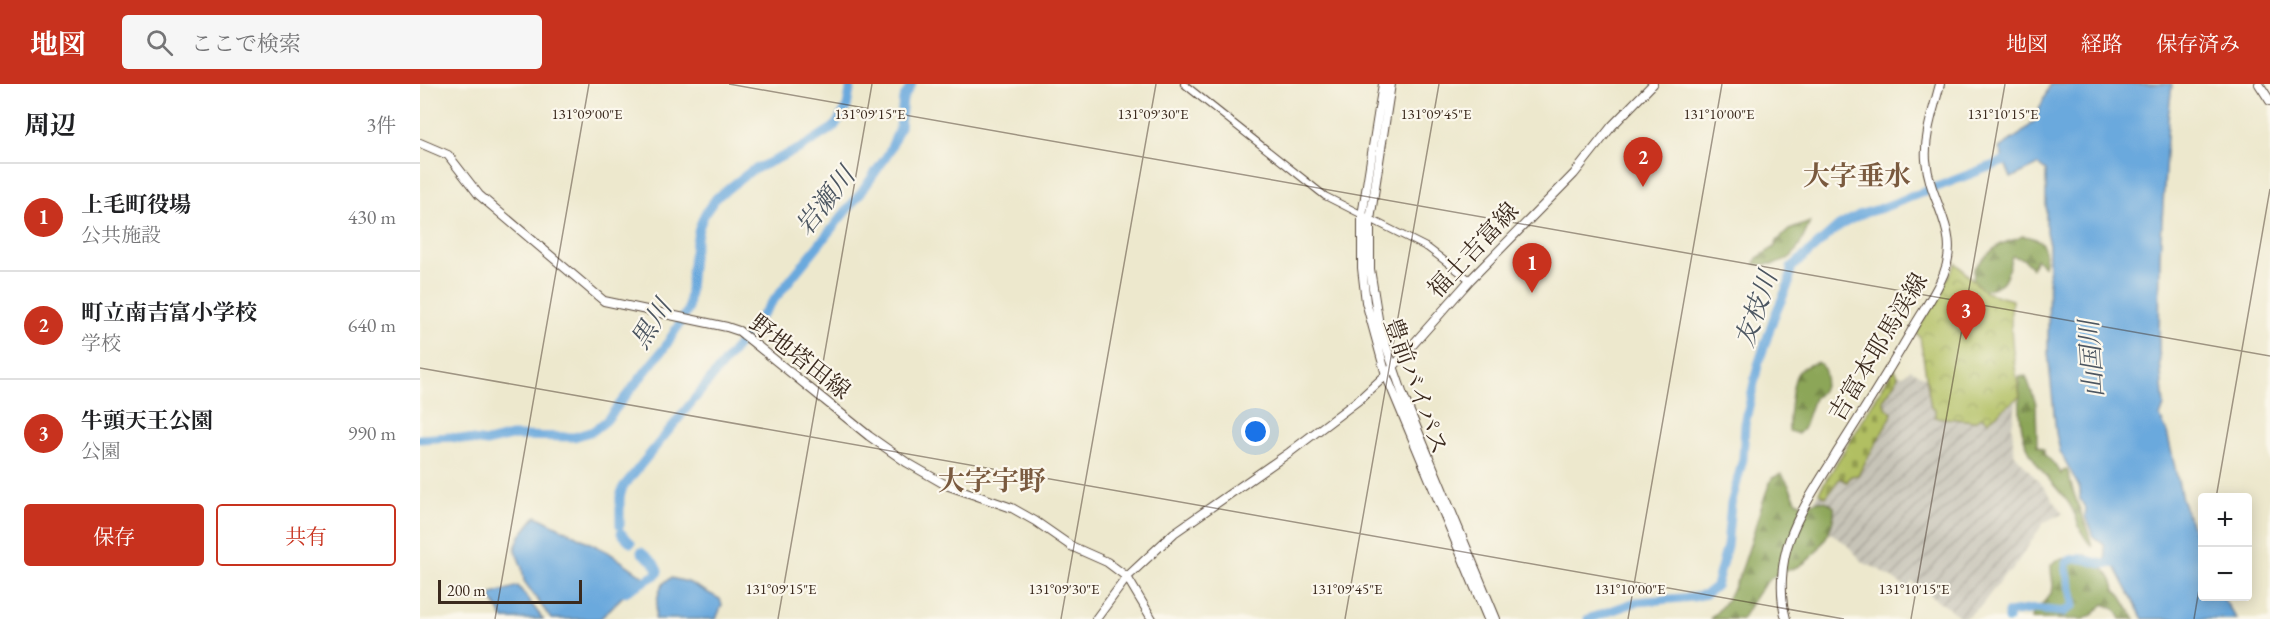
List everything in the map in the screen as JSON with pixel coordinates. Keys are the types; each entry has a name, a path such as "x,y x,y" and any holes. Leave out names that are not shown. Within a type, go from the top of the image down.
{"highway":[{"name":"豊前バイパス","path":"1383,84 1362,268 1366,302 1386,375 1488,619"},
{"name":"豊前バイパス","path":"1391,84 1366,218 1374,300 1384,342 1408,406 1496,619"}],"main road":[{"name":"福土吉富線","path":"1096,619 1127,577 1174,533 1307,439 1360,399 1386,375 1470,280 1574,174 1612,126 1653,84"},
{"name":"吉富本耶馬渓線","path":"1786,619 1782,591 1790,538 1828,466 1939,284 1947,266 1950,249 1944,218 1928,171 1926,155 1940,84"},
{"path":"2259,84 2270,101"},
{"name":"野地塔田線","path":"420,143 448,155 479,195 604,301 739,331 869,436 906,462 946,485 1012,508 1071,546 1107,562 1127,577 1152,619"}],"street":[{"path":"1184,84 1325,196 1428,248 1470,280"}],"shaded area":[{"path":"1910,369 1926,378 1931,408 1985,418 2017,398 2012,426 2014,453 2047,491 2063,514 2044,522 2011,572 2006,573 1981,606 1963,619 1912,582 1907,588 1878,569 1864,563 1845,543 1821,526 1809,510 1819,492 1826,497 1840,477 1858,474 1891,417 1883,400 1884,395 1896,382 1898,375 1903,375"}],"green space":[{"path":"1810,222 1792,256 1777,263 1755,264 1757,258 1775,247 1777,241 1789,230"},
{"path":"2022,236 2034,238 2042,243 2045,252 2044,266 2036,259 2032,268 2023,259 2012,256 2003,281 1996,287 1980,291 1973,284 1974,269 1995,248"},
{"path":"1956,263 1985,292 2012,300 2013,348 2020,396 1988,421 1982,417 1974,421 1935,417 1935,409 1931,408 1920,337 1916,333"},
{"path":"1818,362 1825,370 1826,376 1822,391 1814,398 1803,429 1798,434 1789,431 1791,402 1797,374 1809,365"},
{"path":"1894,368 1898,375 1896,382 1883,400 1892,413 1891,417 1858,475 1851,476 1847,482 1840,478 1826,497 1819,492"},
{"path":"2026,376 2036,404 2037,446 2044,450 2044,454 2061,474 2067,470 2092,546 2083,535 2068,502 2040,469 2027,446 2021,421 2019,377"},
{"path":"1781,474 1798,502 1807,504 1824,501 1834,507 1829,533 1819,549 1806,562 1769,580 1742,619 1710,619 1733,589 1748,552 1772,478"},
{"path":"2086,555 2108,574 2115,590 2135,619 2121,619 2116,610 2104,604 2094,614 2084,619 2032,619 2033,612 2044,607 2041,605 2053,590 2051,565 2056,560"}],"water":[{"name":"山国川","path":"2050,84 2172,84 2160,256 2159,350 2164,406 2160,417 2167,432 2182,499 2198,543 2198,601 2225,601 2237,619 2143,619 2114,565 2107,564 2104,545 2093,536 2085,516 2086,509 2080,499 2080,489 2060,451 2056,433 2048,352 2049,244 2046,232 2046,171 2038,165 2011,178 1999,148 2034,122"},
{"path":"536,516 608,552 644,577 624,589 626,593 600,619 551,619 524,581 515,549 520,536"},
{"path":"671,578 688,582 720,599 722,605 716,619 655,619 660,590 662,585"},
{"path":"518,586 543,619 504,619 491,598 492,594"}],"waterway":[{"name":"黒川","path":"420,439 450,437 487,442 511,436 574,437 593,431 606,421 665,347 688,310 693,257 699,228 704,215 716,198 751,171 801,148 834,127 847,107 851,84"},
{"name":"岩瀬川","path":"748,332 863,190 888,154 900,127 903,99 912,84"},
{"name":"友枝川","path":"1588,619 1636,602 1706,594 1716,586 1727,546 1731,504 1743,459 1745,424 1758,365 1774,317 1789,283 1791,268 1839,226 1861,214 2015,157"},
{"name":"岩瀬川","path":"620,525 620,497 623,487 743,339"},
{"name":"岩瀬川","path":"621,533 631,543"},
{"name":"岩瀬川","path":"625,592 657,574 654,563 641,552"},
{"path":"2008,619 2008,613 2035,609 2063,612 2073,606 2073,595 2066,569 2066,563 2071,560 2080,559 2104,564 2119,562"}],"place":[{"name":"町立南吉富小学校","path":"1643,187"},
{"name":"上毛町役場","path":"1532,293"},
{"name":"牛頭天王公園","path":"1966,340"}],"district":[{"name":"大字垂水","path":"1857,176"},
{"name":"大字宇野","path":"992,481"}]}
